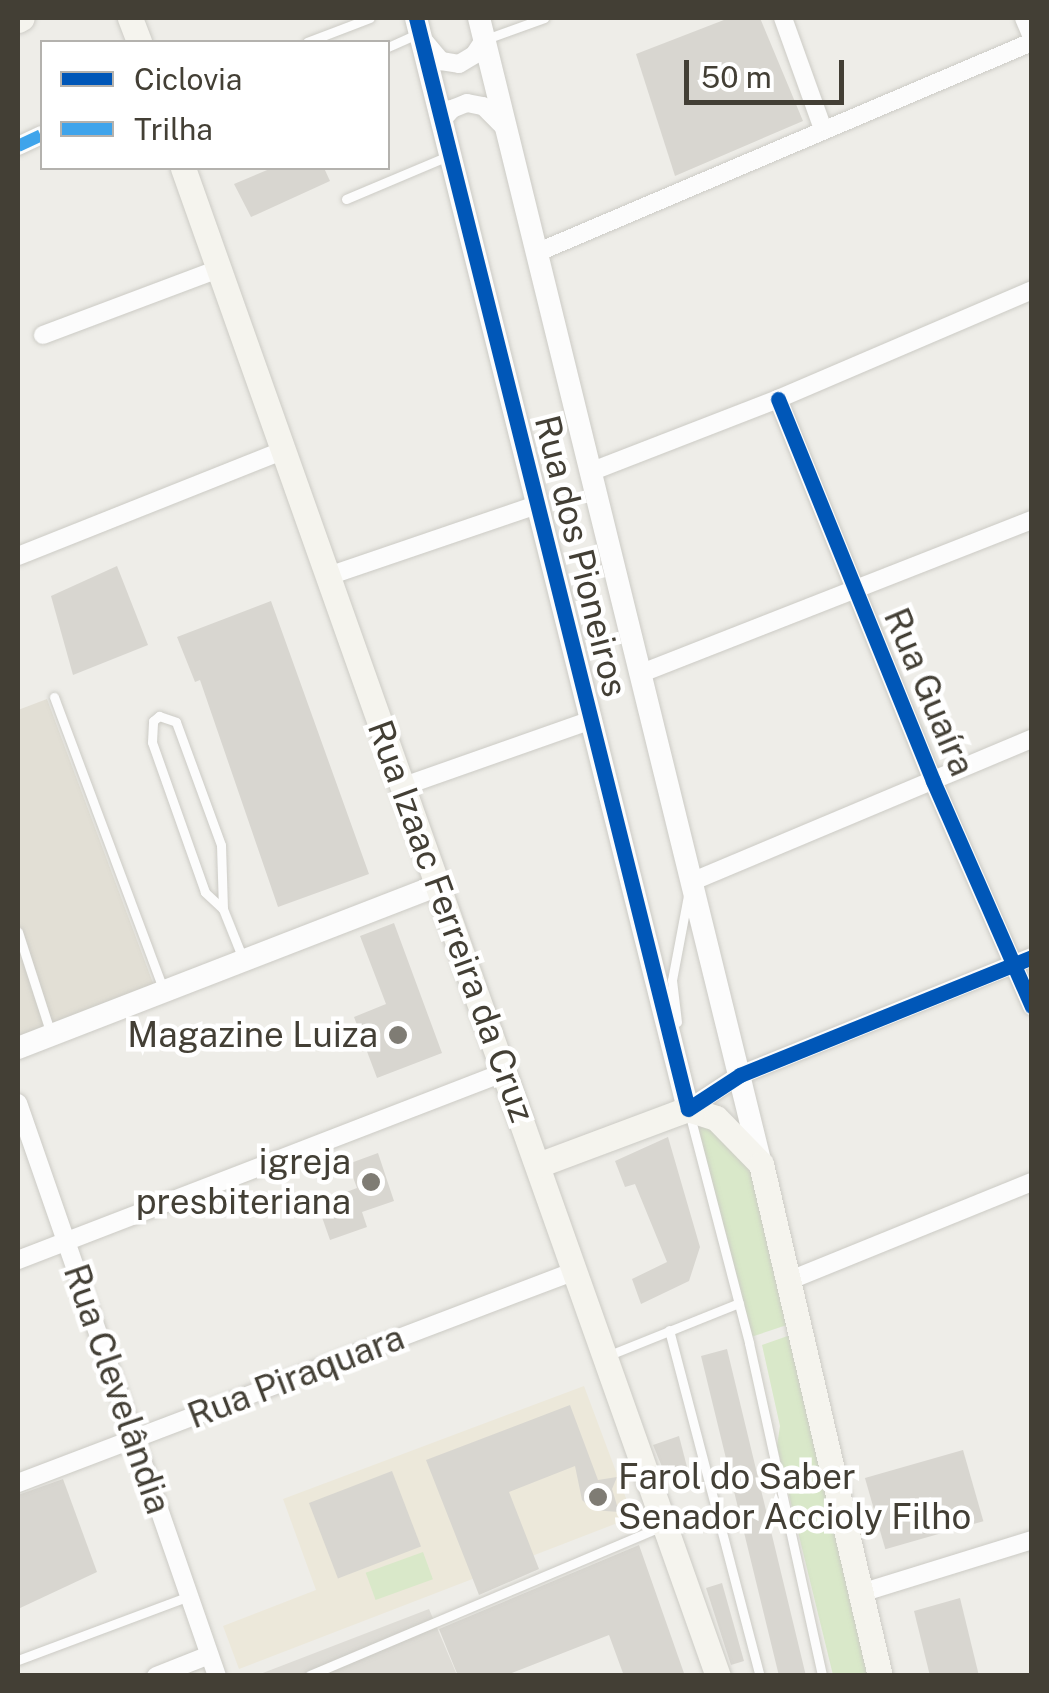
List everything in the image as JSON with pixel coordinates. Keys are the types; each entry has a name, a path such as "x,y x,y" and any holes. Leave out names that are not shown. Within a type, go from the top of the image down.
{"main road":[{"name":"Rua Izaac Ferreira da Cruz","path":"184,170 718,1676"},
{"path":"538,1165 688,1109 716,1118 761,1164"},
{"name":"Rua dos Pioneiros","path":"761,1164 880,1676"}],"street":[{"path":"783,18 823,129"},
{"path":"536,253 1032,40 1024,18"},
{"path":"418,25 441,61 459,64 474,56 481,28"},
{"name":"Rua dos Pioneiros","path":"418,25 688,1109"},
{"name":"Rua dos Pioneiros","path":"481,28 761,1164"},
{"path":"442,120 452,108 467,104 483,106 506,130"},
{"path":"43,336 219,269"},
{"path":"590,472 778,399 1032,290"},
{"name":"Rua Guaíra","path":"778,399 933,780 1023,960 1032,1006"},
{"path":"18,556 284,450"},
{"path":"328,576 538,505"},
{"path":"640,674 1032,520"},
{"path":"404,786 591,720"},
{"path":"690,882 1032,739"},
{"path":"18,1048 438,885"},
{"path":"688,1109 740,1075 1023,960"},
{"path":"18,1260 505,1072"},
{"name":"Rua Clevelândia","path":"18,1103 217,1676"},
{"path":"788,1281 1032,1182"},
{"name":"Rua Piraquara","path":"18,1482 575,1271"},
{"path":"861,1593 1032,1540"},
{"path":"156,1676 209,1655"}],"lane":[{"path":"312,40 370,18"},
{"path":"481,28 544,18"},
{"path":"390,46 418,25"},
{"path":"346,200 450,155"},
{"path":"54,697 163,989"},
{"path":"223,909 205,892 152,742 153,721 159,716 176,722 221,846 223,909 242,959"},
{"path":"688,1109 672,980 690,882"},
{"path":"18,932 51,1034"},
{"name":"Rua dos Pioneiros","path":"688,1109 739,1302 822,1676"},
{"path":"605,1356 739,1302"},
{"path":"669,1330 760,1676"},
{"path":"310,1675 665,1525"},
{"path":"18,1660 189,1596"}],"shaded area":[{"path":"47,699 156,991 18,1044 18,710"},
{"path":"584,1386 633,1517 239,1669 223,1626 316,1590 283,1499"},
{"path":"429,1609 457,1675 255,1676"}],"green space":[{"path":"690,1114 760,1166 796,1322 748,1338"},
{"path":"799,1332 879,1675 833,1675 777,1446 780,1426 762,1345"},
{"path":"423,1552 433,1579 376,1600 366,1573"}],"building":[{"path":"729,18 760,18 803,121 675,176 636,54"},
{"path":"267,170 325,170 330,181 251,217 234,184"},
{"path":"117,566 148,645 73,675 51,596"},
{"path":"271,601 369,874 278,907 200,680 195,682 177,637"},
{"name":"Magazine Luiza","path":"394,923 442,1053 377,1078 354,1017 386,1004 360,936"},
{"path":"668,1137 700,1247 689,1281 641,1304 632,1279 667,1262 635,1184 625,1187 615,1161"},
{"path":"378,1153 394,1201 362,1212 367,1227 330,1240 317,1203 357,1188 348,1164"},
{"path":"727,1349 806,1676 779,1676 701,1356"},
{"path":"570,1405 598,1480 617,1477 612,1489 619,1512 593,1510 582,1500 575,1466 509,1492 539,1569 479,1595 426,1460"},
{"path":"679,1436 687,1467 665,1474 653,1445"},
{"path":"963,1450 983,1521 885,1549 865,1478"},
{"path":"392,1471 421,1547 338,1579 309,1503"},
{"path":"63,1479 97,1572 18,1609 18,1495"},
{"path":"639,1545 685,1676 624,1676 609,1635 504,1676 458,1676 439,1629"},
{"path":"722,1583 744,1661 731,1665 706,1588"},
{"path":"960,1598 979,1676 930,1676 914,1611"}],"marked path":[{"path":"18,146 40,136"}],"cycle path":[{"path":"416,18 688,1109 740,1075 1032,957"},
{"path":"778,399 933,781 1032,1006"}],"place":[{"name":"Magazine Luiza","path":"398,1035"},
{"name":"igreja presbiteriana","path":"371,1182"},
{"name":"Farol do Saber Senador Accioly Filho","path":"598,1497"}]}
